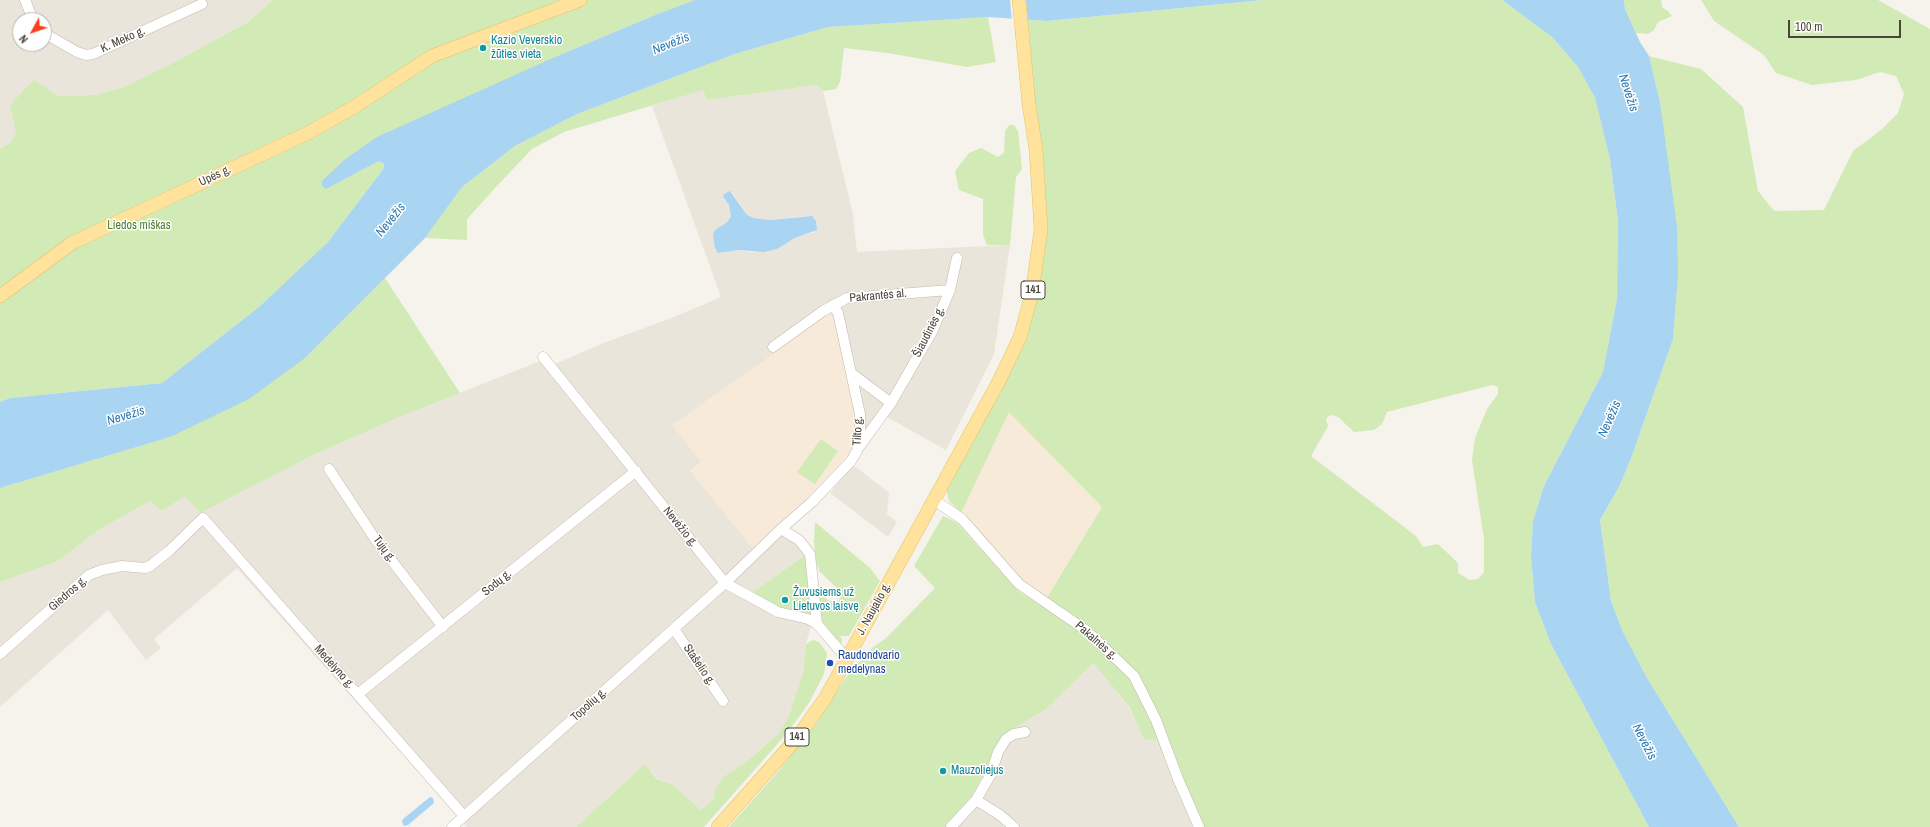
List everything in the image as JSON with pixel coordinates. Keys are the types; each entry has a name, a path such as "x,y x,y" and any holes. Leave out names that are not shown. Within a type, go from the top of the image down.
{"main road":[{"name":"Upės g.","path":"0,296 72,243 308,133 354,107 432,56 580,0"},
{"name":"141","path":"934,500 1010,361 1022,331 1032,293 1039,248 1040,209 1036,150 1024,58 1019,0"},
{"name":"J. Naujalio g.","path":"718,827 808,724 847,660 934,500"}],"street":[{"path":"25,0 30,12"},
{"name":"K. Meko g.","path":"52,38 77,52 86,55 93,54 202,4"},
{"name":"Šiaudinės g.","path":"857,451 891,403 932,332 950,290 957,258"},
{"name":"Pakrantės al.","path":"773,347 833,305 846,298 950,290"},
{"name":"Tilto g.","path":"725,583 845,469 857,451 860,438 860,414 838,313 833,305"},
{"name":"Nevėžio g.","path":"543,357 725,583 746,597 778,612 808,619 818,624"},
{"path":"850,373 891,403"},
{"name":"Tujų g.","path":"328,469 375,539 443,627"},
{"name":"Sodų g.","path":"358,694 636,471"},
{"name":"Pakalnės g.","path":"934,500 962,519 1019,584 1087,630 1134,676 1156,720 1178,779 1199,827"},
{"name":"Giedros g.","path":"0,654 89,575 102,570 122,566 145,568 150,566 169,551 203,518"},
{"name":"Medelyno g.","path":"203,518 464,816"},
{"path":"781,529 799,540 810,554 818,624 847,660"},
{"name":"Topolių g.","path":"452,827 725,583"},
{"name":"Stašelio g.","path":"674,629 724,701"},
{"path":"951,827 976,800 991,774 998,752 1006,739 1014,734 1024,732"},
{"path":"976,800 1000,815 1014,827"}],"shaded area":[{"path":"0,0 273,0 248,22 169,65 124,87 95,95 58,96 11,105 16,133 11,142 0,149"},
{"path":"816,85 823,91 853,214 857,252 1010,245 994,354 946,450 887,417 870,436 855,430 826,314 771,356 705,402 701,462 690,471 774,531 786,535 800,546 806,555 750,594 814,615 806,644 803,673 789,716 779,733 745,763 723,777 715,790 714,799 701,810 673,785 658,779 645,764 576,827 467,827 237,568 154,639 161,648 146,660 108,610 0,707 0,582 58,561 100,529 150,501 161,511 185,495 199,512 313,455 404,415 548,358 555,364 601,344 674,317 721,297 652,106 703,89 707,100","holes":["732,192 747,215 754,218 771,220 806,216 814,232 795,238 777,249 751,252 739,250 719,253 715,230 727,222 731,217 729,205 723,197"]},
{"path":"826,314 833,316 857,416 854,443 849,454 785,522 753,549 690,471 701,462 672,425 771,356"},
{"path":"1009,411 1102,507 1042,606 1018,591 956,522"},
{"path":"852,464 889,493 887,514 897,522 888,537 830,493"},
{"path":"1093,663 1130,709 1144,740 1156,739 1193,827 947,827 971,798 1002,736 1046,709"}],"green space":[{"name":"Liedos miškas","path":"273,0 695,0 555,57 326,189 379,161 384,164 384,168 328,242 259,307 162,383 10,398 0,402 0,149 11,142 16,133 10,105 34,80 58,96 95,95 124,87 169,65 248,22"},
{"path":"1263,0 1502,0 1552,37 1578,67 1595,98 1610,159 1618,221 1617,299 1603,372 1544,486 1533,521 1531,557 1535,602 1551,644 1649,827 1193,827 1156,739 1144,740 1130,708 1093,663 1046,709 1002,736 971,798 947,827 729,827 776,774 815,725 847,676 872,648 886,638 935,588 914,566 943,516 956,522 1018,591 1042,606 1102,507 1009,412 961,513 949,501 947,493 947,487 1008,377 1046,223 1044,174 1029,57 1031,57 1028,20 1047,21","holes":["1492,385 1498,387 1498,394 1487,409 1475,438 1472,460 1484,539 1484,572 1478,579 1469,580 1458,573 1458,563 1438,544 1423,547 1416,536 1311,456 1328,426 1326,419 1329,416 1333,415 1338,417 1354,432 1374,430 1382,424 1387,412"]},
{"path":"1624,0 1661,0 1662,7 1672,16 1658,22 1654,30 1648,34 1636,33 1625,9"},
{"path":"1701,0 1878,0 1930,29 1930,827 1739,827 1647,678 1623,632 1611,601 1600,520 1620,485 1633,453 1673,339 1678,276 1660,102 1649,56 1701,69 1743,107 1758,191 1774,211 1824,210 1853,151 1881,130 1898,113 1904,94 1896,76 1880,72 1856,80 1812,85 1776,73 1764,55 1714,21"},
{"path":"988,17 996,62 967,67 888,53 844,48 840,82 836,89 823,91 816,85 707,100 703,90 564,132 532,149 467,219 467,240 425,238 462,187 515,146 577,114 735,54 828,27"},
{"path":"1009,125 1014,125 1018,131 1022,169 1016,177 1010,245 987,245 983,235 983,199 959,190 955,171 969,153 981,148 998,157 1004,153 1005,131"},
{"path":"385,278 460,393 404,415 313,455 200,513 185,496 161,511 150,501 100,529 58,561 0,582 0,488 170,437 305,358"},
{"path":"821,439 838,451 815,484 797,472"},
{"path":"815,522 870,568 880,581 849,636 839,636 842,639 842,643 837,642 827,631 821,619 817,591 829,601 838,601 842,595 838,589 819,571 816,561 814,541"},
{"path":"806,555 814,615 785,611 750,594"},
{"path":"813,640 819,642 827,653 824,674 809,703 787,733 704,827 576,827 645,764 657,779 673,785 701,810 714,799 715,790 723,777 745,763 779,733 789,716 803,673 806,644"}],"water":[{"name":"Nevėžis","path":"695,0 1263,0 1047,21 988,17 828,27 735,54 577,114 515,146 462,187 425,238 305,358 249,399 170,437 0,488 0,402 10,398 162,383 259,307 328,242 384,168 384,164 379,161 326,189 322,186 322,181 344,160 377,137 555,57"},
{"name":"Nevėžis","path":"1502,0 1624,0 1625,9 1640,42 1649,56 1660,102 1677,227 1678,276 1673,339 1633,453 1620,485 1600,520 1611,601 1623,632 1647,678 1739,827 1649,827 1551,644 1535,602 1531,557 1533,521 1544,486 1603,372 1617,299 1618,221 1610,159 1595,98 1578,67 1552,37"},
{"path":"730,191 747,215 754,218 771,220 812,216 816,221 817,230 795,238 777,249 764,252 739,250 718,253 715,248 713,234 715,230 727,222 731,217 729,205 723,197 724,194"},
{"path":"430,797 433,798 434,803 408,825 404,826 402,822 403,819"}],"pier":[{"path":"1010,0 1026,0 1028,22 1012,21"}],"place":[{"name":"Kazio Veverskio žūties vieta","path":"483,48"},
{"name":"Žuvusiems už Lietuvos laisvę","path":"785,600"},
{"name":"Raudondvario medelynas","path":"830,663"},
{"name":"Mauzoliejus","path":"943,771"}]}
